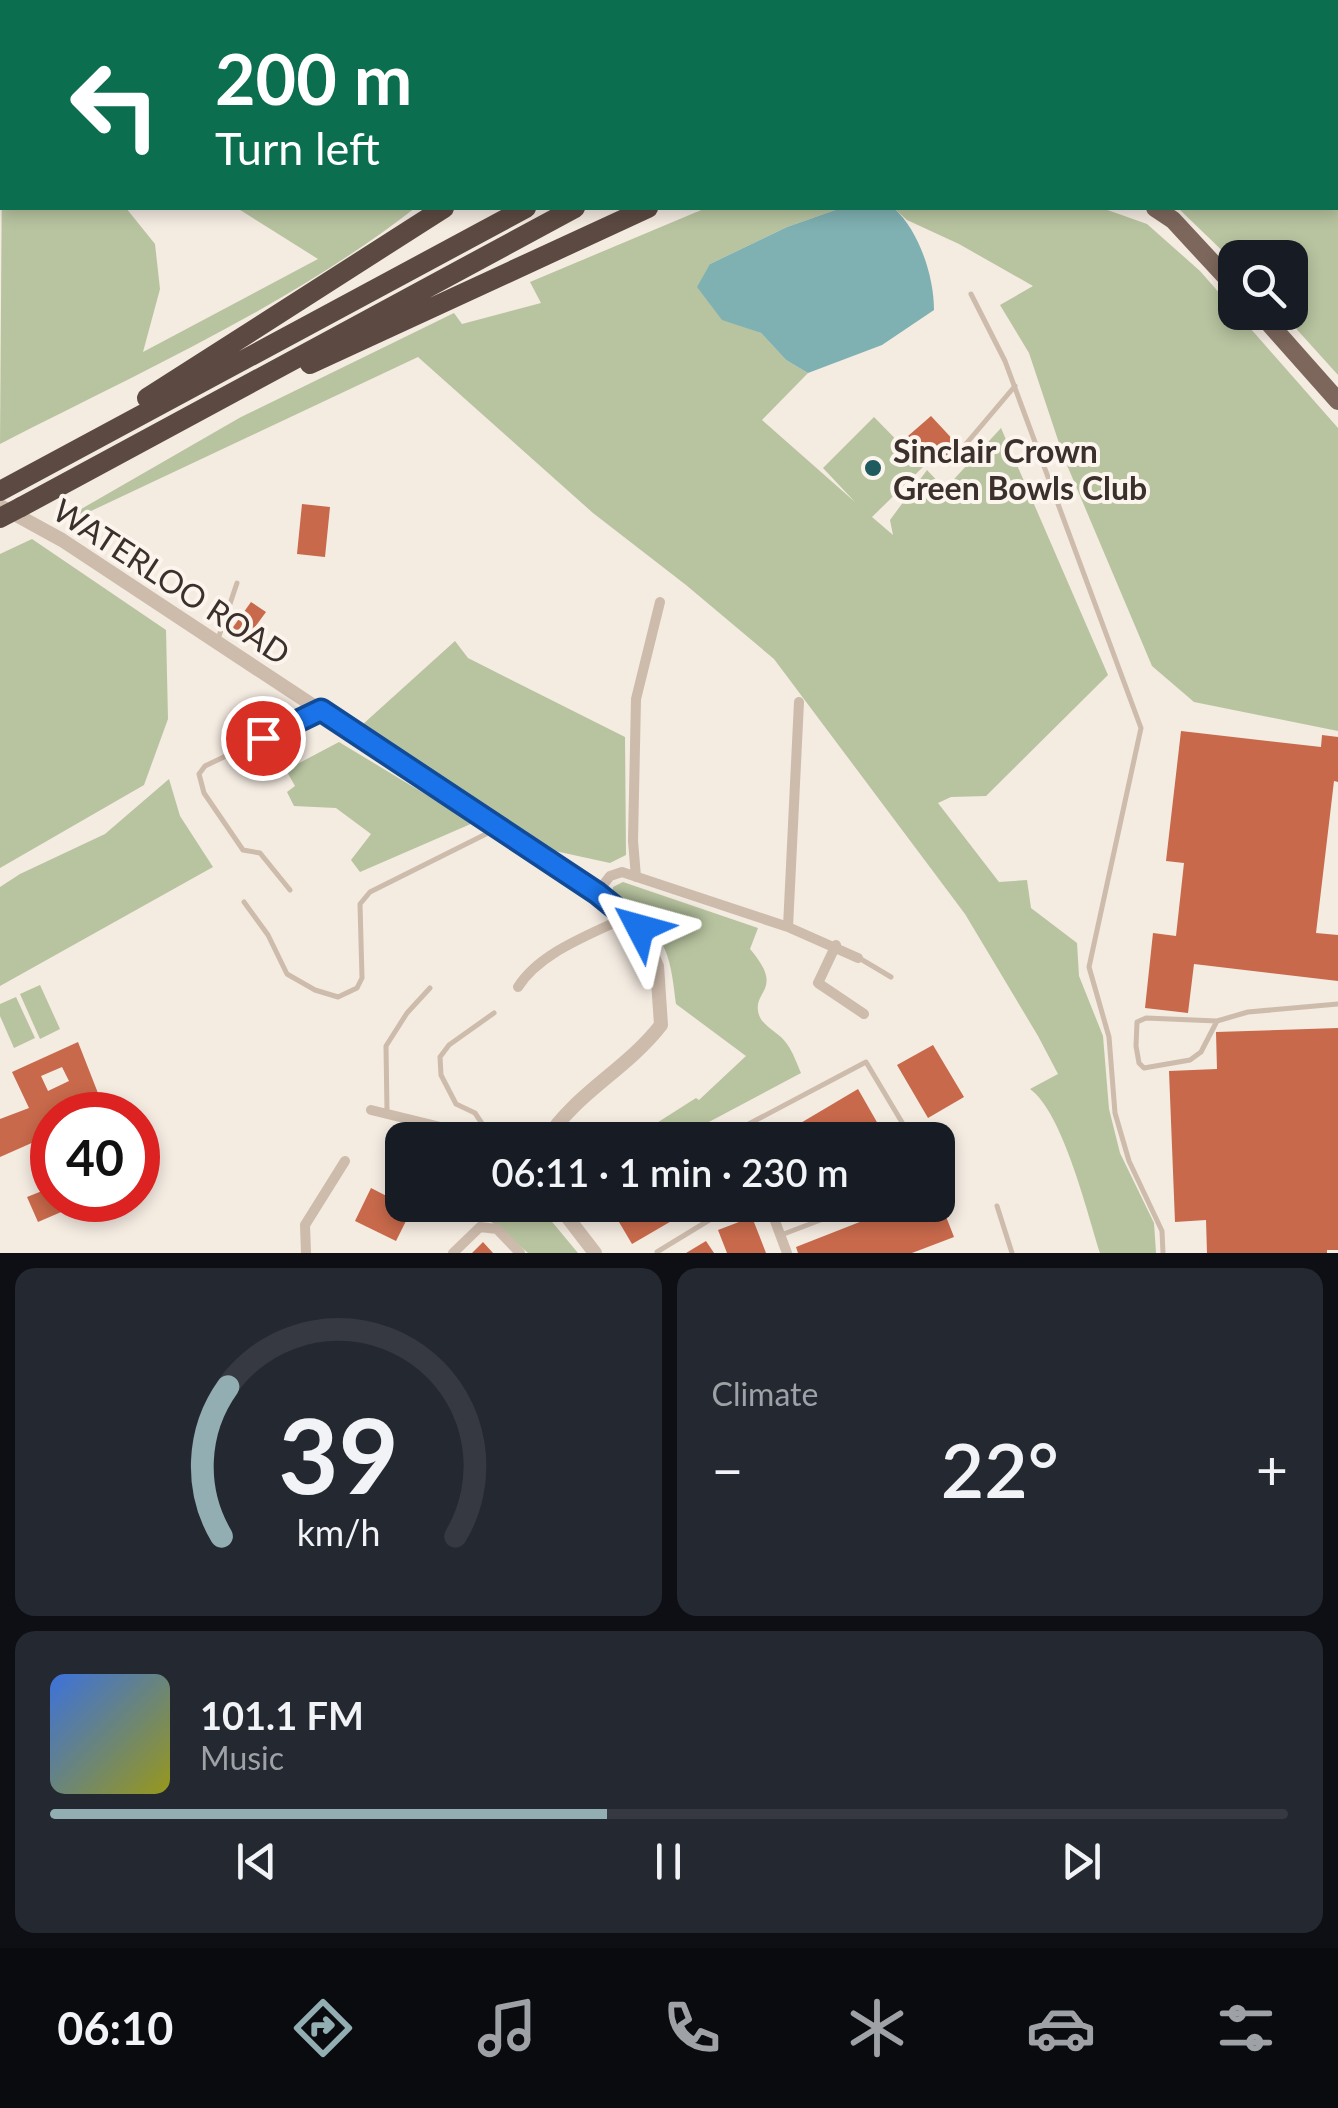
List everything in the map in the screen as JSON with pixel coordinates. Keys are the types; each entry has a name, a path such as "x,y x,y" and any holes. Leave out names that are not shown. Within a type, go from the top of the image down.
{"highway":[{"path":"0,518 7,498 441,210"},
{"path":"7,498 522,210"},
{"path":"136,444 571,210"},
{"path":"7,498 136,444 644,210"}],"main road":[{"path":"1158,210 1173,220 1218,269"},
{"path":"1275,330 1338,400"}],"street":[{"name":"WATERLOO ROAD","path":"7,498 62,540 597,893 640,928 657,966 661,1026 557,1122"},
{"path":"636,877 636,699 660,602"},
{"path":"788,926 799,702"},
{"path":"597,893 614,872 636,877 788,926 858,958"},
{"path":"518,987 527,972 556,952 626,917"},
{"path":"836,946 818,983 864,1014"},
{"path":"371,1110 420,1122"},
{"path":"306,1253 305,1225 344,1161"},
{"path":"571,1222 595,1253"},
{"path":"776,1222 787,1253"},
{"path":"453,1253 480,1227 497,1229 520,1253"}],"lane":[{"path":"971,294 1015,386 1142,728 1090,967 1109,1037 1115,1113 1129,1161 1162,1231 1163,1253"},
{"path":"949,464 1015,386"},
{"path":"217,642 237,583"},
{"path":"290,890 260,853 242,850 204,793 199,774 205,766 321,710"},
{"path":"244,902 268,935 287,974 315,990 338,997 357,988 362,978 360,904 370,892 499,828"},
{"path":"858,958 890,978"},
{"path":"387,1114 386,1046 407,1013 430,988"},
{"path":"1216,1020 1201,1052 1190,1060 1144,1068 1139,1062 1136,1022 1146,1018 1216,1020 1248,1012 1338,1004"},
{"path":"481,1122 475,1113 456,1104 441,1076 440,1057 494,1013"},
{"path":"764,1122 866,1062 902,1122"},
{"path":"997,1206 1012,1253"},
{"path":"657,1252 706,1222"},
{"path":"781,1236 817,1222"}],"green space":[{"path":"2,210 128,210 155,244 160,289 143,352 318,259 240,210 412,210 266,306 0,444"},
{"path":"701,210 835,210 787,227 710,264 722,319 761,333 786,360 808,373 762,420 855,502 823,468 874,417 923,467 872,517 893,535 890,520 927,470 945,489 1001,428 1108,675 986,796 951,797 938,803 999,882 1027,880 1031,908 1077,943 1079,976 1103,1036 1109,1109 1120,1153 1154,1223 1156,1253 1100,1253 1063,1141 1042,1101 1030,1089 1058,1074 1038,1036 965,914 774,659 593,513 418,357 74,519 76,512 241,417 454,313 462,324 541,303 530,282"},
{"path":"896,210 1108,210 1147,224 1218,291 1218,330 1252,330 1338,428 1338,731 1194,702 1152,666 1064,458 1029,353 1000,305 1033,286 907,220"},
{"path":"1180,210 1338,210 1338,375 1297,330 1308,330 1308,240 1218,240 1218,247"},
{"path":"32,539 166,630 168,719 144,785 0,868 0,554"},
{"path":"455,641 468,658 625,737 626,855 610,863 555,851 362,725"},
{"path":"339,742 473,823 360,872 351,860 371,834 336,808 294,806 287,792 295,786 286,770"},
{"path":"169,779 180,816 213,867 0,986 0,887 105,834"},
{"path":"623,882 758,928 750,949 767,982 759,1000 759,1015 787,1044 801,1073 709,1122 658,1122 696,1098 699,1100 746,1056 676,1004 666,952 653,931 612,896 613,887"},
{"path":"40,985 60,1029 40,1039 20,994"},
{"path":"16,997 35,1038 14,1048 0,1016 0,1004"},
{"path":"491,1222 552,1222 578,1253 528,1253"}],"water":[{"path":"835,210 896,210 911,229 923,255 934,310 882,345 808,373 786,360 761,333 722,320 697,287 710,264 787,227"}],"building":[{"path":"931,416 958,445 935,466 908,436"},
{"path":"302,504 330,507 325,557 297,554"},
{"path":"251,602 266,612 255,627 263,633 254,646 231,630"},
{"path":"1181,731 1321,747 1322,735 1338,737 1338,782 1334,781 1316,933 1338,935 1338,981 1194,964 1188,1013 1145,1008 1153,933 1176,936 1184,863 1166,861"},
{"path":"1338,1028 1338,1250 1207,1253 1206,1220 1175,1222 1169,1071 1217,1069 1216,1032"},
{"path":"78,1042 98,1092 30,1092 30,1144 0,1157 0,1119 29,1108 12,1072","holes":["62,1067 69,1081 48,1091 41,1076"]},
{"path":"933,1045 964,1097 928,1118 897,1065"},
{"path":"858,1089 877,1122 802,1122"},
{"path":"371,1188 385,1195 385,1222 406,1222 396,1241 355,1221"},
{"path":"619,1222 670,1222 632,1244"},
{"path":"739,1222 754,1222 766,1253 727,1253 718,1230"},
{"path":"860,1222 948,1222 954,1237 912,1253 798,1253 796,1247"},
{"path":"706,1241 714,1253 686,1253"},
{"path":"483,1242 493,1253 472,1253"}],"place":[{"name":"Sinclair Crown Green Bowls Club","path":"873,468"}],"route":[{"path":"263,738 321,710 597,893 640,928"}]}
